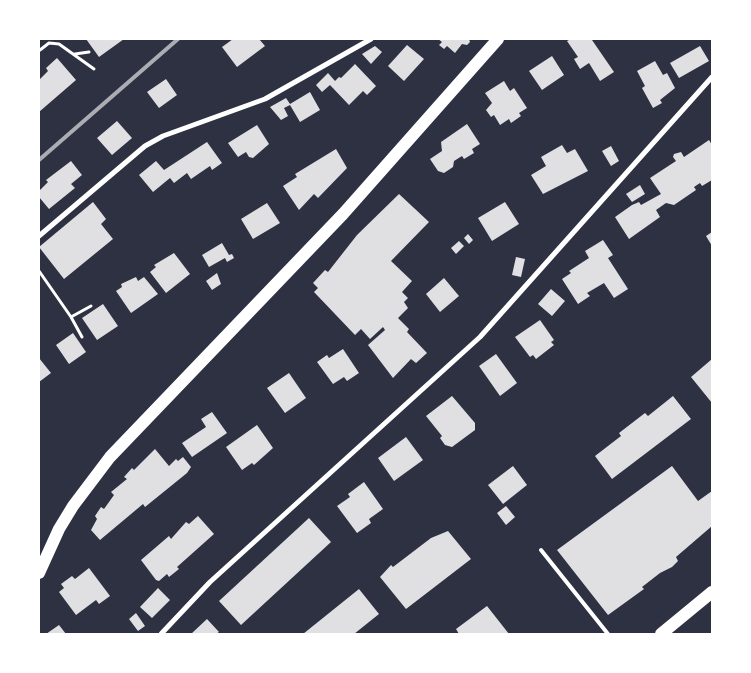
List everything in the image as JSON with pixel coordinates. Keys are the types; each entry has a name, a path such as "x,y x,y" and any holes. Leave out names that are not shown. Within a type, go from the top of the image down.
{"main road":[{"path":"39,573 59,529 73,506 110,457 343,214 498,39"},
{"path":"661,634 712,592"}],"street":[{"path":"39,236 151,142 195,123 265,99 371,39"},
{"path":"161,634 210,582 480,338 712,77"}],"lane":[{"path":"541,550 608,634"}],"path":[{"path":"39,50 49,43 59,44 94,69"},
{"path":"74,54 89,52"},
{"path":"39,271 82,336"},
{"path":"71,318 91,306"}],"building":[{"path":"86,39 124,39 99,57"},
{"path":"233,39 259,39 265,46 237,67 222,47"},
{"path":"438,39 469,39 470,42 467,45 462,44 455,53 447,46 444,49 439,45 442,42"},
{"path":"571,39 595,39 592,40 614,72 600,81 589,63 580,69 574,59 578,57 567,41"},
{"path":"407,45 424,59 404,81 388,66"},
{"path":"375,46 382,52 371,64 362,54"},
{"path":"700,46 709,61 679,78 670,63"},
{"path":"552,56 564,75 542,90 529,71"},
{"path":"57,58 76,80 39,112 39,80 48,71 46,68"},
{"path":"655,61 663,75 667,73 675,88 660,100 662,103 653,108 642,88 645,86 637,71"},
{"path":"355,64 376,86 367,95 363,91 349,105 330,85 322,92 316,85 328,73 335,81 339,77 341,78"},
{"path":"166,79 177,95 159,108 147,92"},
{"path":"504,81 510,91 514,88 527,108 519,113 521,116 511,123 509,119 500,125 494,115 491,117 486,110 492,103 485,93"},
{"path":"310,92 320,110 300,122 290,105 284,108 288,116 281,120 270,107 286,98 290,104"},
{"path":"117,121 132,138 112,155 97,138"},
{"path":"467,124 480,144 472,149 474,153 464,159 462,156 454,161 453,167 444,173 438,171 430,159 442,151 441,142"},
{"path":"257,125 269,144 253,158 249,157 246,152 238,157 228,143"},
{"path":"709,140 712,145 712,180 702,186 700,183 694,187 696,190 674,205 666,203 656,210 660,217 629,239 615,217 632,205 639,202 641,205 661,194 650,178 676,161 673,157 674,154 681,152 684,157"},
{"path":"207,142 222,163 212,170 210,166 191,179 187,173 174,183 170,178 153,192 139,175 156,161 164,170"},
{"path":"562,145 567,153 575,149 588,171 543,194 531,175 546,166 541,157"},
{"path":"611,146 619,161 611,166 602,151"},
{"path":"336,149 347,168 318,198 314,194 299,210 283,186 297,177 295,174"},
{"path":"71,161 82,175 71,184 75,188 49,209 39,197 39,191 48,182 46,180"},
{"path":"640,185 645,194 632,202 626,194"},
{"path":"399,194 429,222 391,261 412,281 402,292 408,298 404,302 408,308 398,318 409,329 407,332 427,353 416,363 411,359 393,378 368,345 385,330 383,327 370,339 361,329 355,335 314,292 318,288 313,283 325,270 328,272 357,235"},
{"path":"93,202 106,219 101,224 113,239 64,279 39,247"},
{"path":"505,202 519,224 492,241 478,218"},
{"path":"267,203 280,223 253,239 241,219"},
{"path":"712,232 712,246 706,236"},
{"path":"468,234 473,240 469,244 464,238"},
{"path":"603,240 613,255 608,258 628,289 614,298 604,283 587,293 590,296 578,304 562,279 571,273 569,271 589,258 585,251"},
{"path":"459,241 464,246 456,254 451,248"},
{"path":"222,243 229,255 232,254 234,258 227,262 225,258 209,267 202,255"},
{"path":"174,253 190,274 166,293 150,272 156,267 154,265"},
{"path":"516,257 525,259 521,277 512,275"},
{"path":"217,273 221,284 212,290 206,281"},
{"path":"136,277 138,281 144,277 158,294 131,313 116,291 122,287 121,284"},
{"path":"444,278 459,296 440,312 426,294"},
{"path":"551,289 565,301 552,316 538,304"},
{"path":"103,304 118,326 97,340 82,318"},
{"path":"540,320 554,340 551,342 554,345 536,359 533,355 530,357 515,337"},
{"path":"73,333 86,352 69,364 56,345"},
{"path":"343,349 359,373 347,381 344,377 333,384 317,362 327,355 329,358"},
{"path":"496,354 517,383 500,396 479,366"},
{"path":"39,358 51,373 39,382"},
{"path":"712,359 712,403 691,377"},
{"path":"289,373 306,398 285,413 267,388"},
{"path":"452,396 475,423 475,430 452,447 445,445 440,438 442,436 426,416"},
{"path":"673,396 691,419 612,479 595,456 621,436 619,433 645,413 648,416"},
{"path":"212,412 227,433 192,457 182,443 206,427 201,419"},
{"path":"257,425 273,448 254,465 252,463 242,470 226,447"},
{"path":"406,437 423,460 394,481 378,458"},
{"path":"155,449 169,466 176,459 178,461 183,457 191,467 187,473 145,507 143,504 100,540 91,530 97,519 95,516 101,507 104,509 114,495 111,492 127,479 124,477 132,468 134,470"},
{"path":"513,466 527,485 503,504 488,485"},
{"path":"672,466 698,501 712,491 712,526 676,557 678,561 672,567 660,573 642,587 644,589 608,615 557,550"},
{"path":"364,482 383,509 369,519 371,523 357,533 337,506 350,497 348,494"},
{"path":"506,506 515,517 506,525 497,513"},
{"path":"198,516 214,534 177,567 179,569 169,577 167,574 159,581 156,580 141,560 169,536 171,539 186,522 189,524"},
{"path":"309,518 331,542 241,625 219,601"},
{"path":"448,531 471,559 406,609 380,577 391,565 393,567 431,538"},
{"path":"89,568 110,596 99,604 96,600 76,615 59,592 64,588 61,584 72,576 75,579"},
{"path":"158,588 170,600 152,618 140,607"},
{"path":"359,589 379,614 354,634 303,634"},
{"path":"487,606 509,634 459,634 456,629"},
{"path":"136,613 145,626 138,631 129,619"},
{"path":"207,619 219,632 216,634 191,634"},
{"path":"59,625 66,634 46,634"}],"railway":[{"path":"39,160 178,39"}]}
